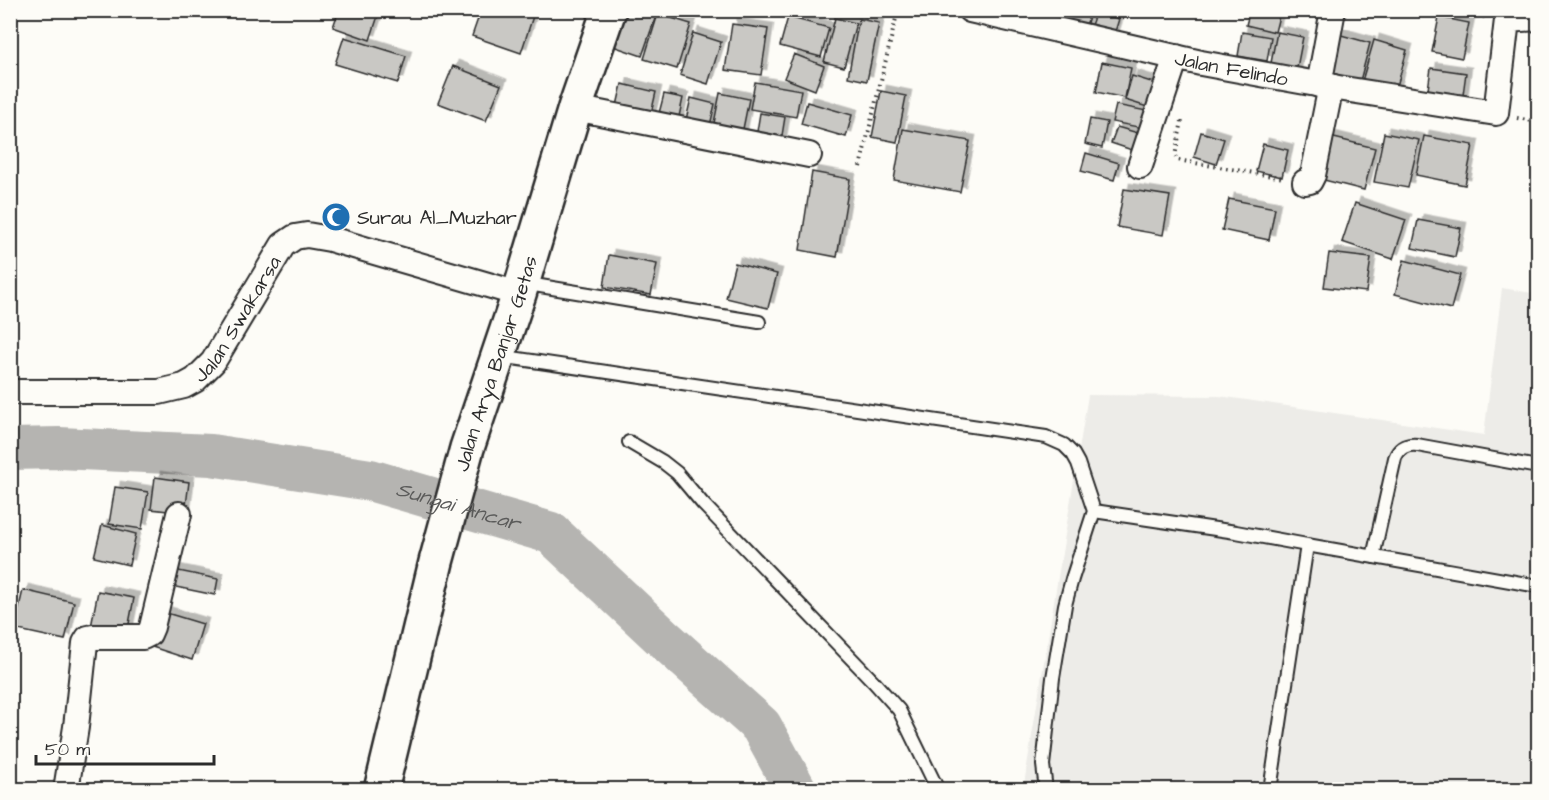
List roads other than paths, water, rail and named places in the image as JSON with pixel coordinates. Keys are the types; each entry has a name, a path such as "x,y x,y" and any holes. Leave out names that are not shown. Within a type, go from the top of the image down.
{"highway":[{"name":"Jalan Arya Banjar Getas","path":"381,789 436,562 467,448 520,288 575,108 609,10"}],"street":[{"name":"Jalan Felindo","path":"970,10 1201,63 1325,86 1496,113 1508,20 1539,18"},
{"path":"1305,182 1310,181 1312,176 1333,10"},
{"path":"1140,166 1176,57"},
{"path":"575,108 809,155"},
{"name":"Jalan Swakarsa","path":"10,392 159,392 184,386 195,380 213,362 283,245 295,237 330,239 520,288"},
{"path":"66,789 76,728 85,643 88,638 93,637 143,637 149,634 179,514"}],"lane":[{"path":"520,288 759,322"},
{"path":"498,356 1046,437 1064,445 1078,463 1094,511 1065,605 1053,678 1043,765 1046,789"},
{"path":"629,442 677,473 703,504 899,710 938,789"},
{"path":"1373,557 1395,458 1403,447 1411,444 1539,467"},
{"path":"1094,511 1255,535 1539,586"},
{"path":"1270,789 1307,545"}],"waterway":[{"name":"Sungai Ancar","path":"10,449 59,448 211,455 370,480 551,533 761,726 796,790"}],"place":[{"name":"Surau Al_Muzhar","path":"336,217"}]}
